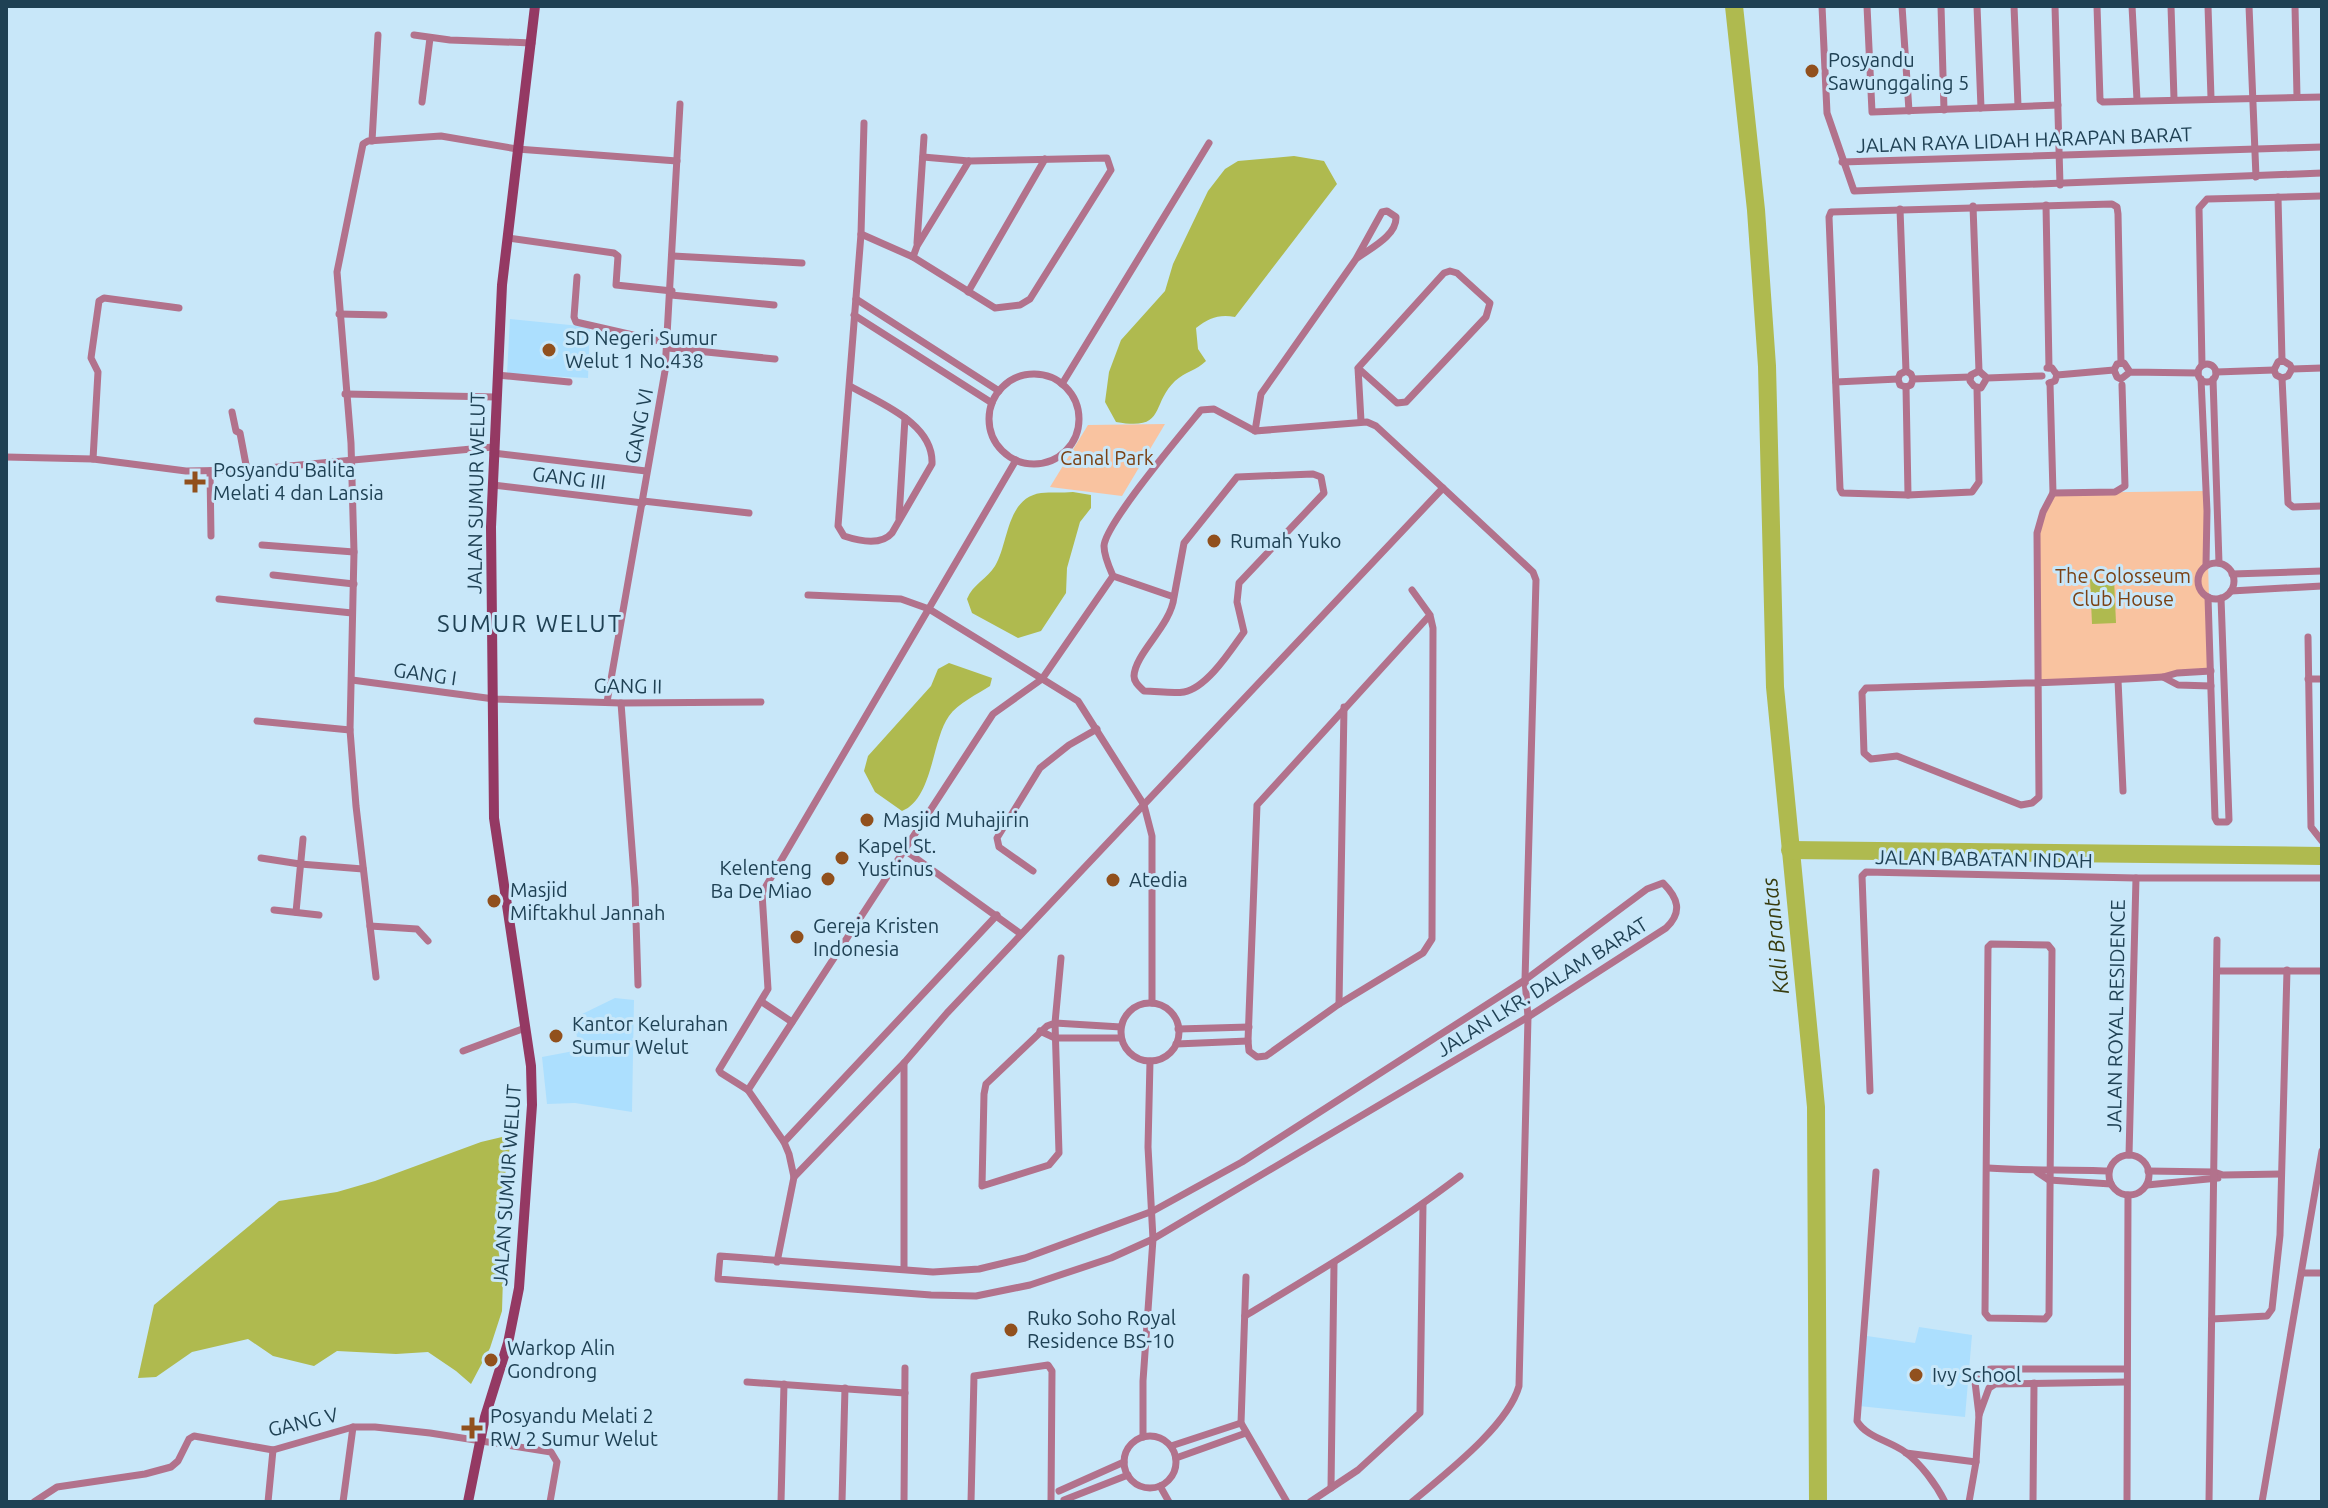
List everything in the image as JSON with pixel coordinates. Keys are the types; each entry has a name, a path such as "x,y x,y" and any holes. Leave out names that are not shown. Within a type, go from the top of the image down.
{"street":[{"name":"JALAN SUMUR WELUT","path":"468,1502 519,1288 532,1105 531,1066 494,818 493,450 502,285 535,6"},
{"path":"1822,6 1827,113 1842,162"},
{"path":"1867,6 1871,111 1874,113 2058,105"},
{"path":"1902,6 1909,111"},
{"path":"1941,6 1944,110"},
{"path":"1977,6 1981,108"},
{"path":"2014,6 2018,106"},
{"path":"2055,6 2060,185"},
{"path":"2097,6 2100,100 2103,102 2322,97"},
{"path":"2132,6 2137,100"},
{"path":"2171,6 2174,99"},
{"path":"2208,6 2211,98"},
{"path":"2249,6 2256,177"},
{"path":"2295,6 2297,97"},
{"path":"372,141 378,35"},
{"path":"414,35 532,43"},
{"path":"422,102 430,38"},
{"name":"GANG VI","path":"607,702 668,346 680,104"},
{"path":"850,386 905,418 925,437 933,457 932,464 887,539 852,539 840,532 838,526 861,234 864,123"},
{"path":"376,977 350,730 354,552 351,458 337,272 363,144 441,136 517,149 677,161"},
{"path":"917,246 924,137"},
{"path":"1062,384 1209,143"},
{"name":"JALAN RAYA LIDAH HARAPAN BARAT","path":"2322,147 1842,162 1854,191 2322,173"},
{"path":"861,234 913,257 995,308 1020,305 1030,299 1111,170 1107,158 969,161 923,157"},
{"path":"968,292 1045,159"},
{"path":"913,257 969,161"},
{"path":"2221,598 2227,822 2217,822 2215,818 2208,597 2198,585 2198,578 2206,565 2207,511 2201,373 2200,204 2207,199 2322,196"},
{"path":"2278,197 2282,360"},
{"path":"1977,388 1979,482 1972,492 1908,495 1842,493 1831,212 1973,206 2112,204 2117,207 2121,363 2114,370 2057,375 2050,383 2053,493 2037,533 2037,682 2039,797 2032,803 2021,805 1897,756 1871,759 1864,753 1862,693 1866,688 2037,682 2118,680 2211,671"},
{"path":"2046,205 2049,368"},
{"path":"1973,206 1979,371 1987,378 2042,376 2050,383"},
{"path":"1900,209 1906,371"},
{"path":"1255,431 1261,394 1356,259 1382,212 1387,211 1396,217 1397,224 1390,233 1356,259"},
{"path":"508,238 614,253 618,256 616,285 774,305"},
{"path":"673,256 802,263"},
{"path":"1358,368 1397,403 1406,402 1486,317 1490,303 1457,273 1444,273 1358,368 1361,421"},
{"path":"577,277 576,322 668,346 775,359"},
{"path":"93,459 98,372 91,358 99,301 104,298 179,308"},
{"path":"856,299 999,391"},
{"path":"339,314 384,315"},
{"path":"854,315 992,403"},
{"path":"2282,360 2292,369"},
{"path":"2274,370 2282,360"},
{"path":"2121,363 2128,365 2130,372"},
{"path":"2130,372 2201,373 2211,365 2215,375 2219,563"},
{"path":"2042,376 2044,370 2049,368 2055,370 2057,375"},
{"path":"2292,369 2322,368"},
{"path":"2274,370 2282,378 2288,376 2292,369"},
{"path":"2114,370 2121,379 2130,372"},
{"path":"2201,373 2205,381 2215,375 2274,370"},
{"path":"1906,371 1913,379 1911,385 1906,387 1900,385 1898,379 1906,371"},
{"path":"1913,379 1970,377 1979,371"},
{"path":"497,375 569,382"},
{"path":"1022,375 1050,377 1062,384 1073,396 1078,411 1078,428 1072,443 1061,455 1047,462 1031,464 1016,460 1002,450 993,436 989,420 992,403 999,391 1009,381 1022,375"},
{"path":"1970,377 1977,388"},
{"path":"1977,388 1985,385 1987,378"},
{"path":"2282,378 2288,503 2293,507 2322,506"},
{"path":"1836,382 1898,379"},
{"path":"2053,493 2115,492 2125,486 2122,385"},
{"path":"1906,387 1908,495"},
{"path":"345,394 496,397"},
{"path":"1113,576 1104,546 1108,533 1201,410 1214,409 1255,431 1361,421 1376,426 1536,576 1525,980 1528,1017 1519,1386 1515,1402 1500,1420 1412,1502"},
{"path":"232,412 236,431 240,433 247,470"},
{"path":"899,521 905,418"},
{"path":"2205,449 2217,449"},
{"path":"6,457 93,459 210,471 247,470 351,458 493,450 646,471"},
{"path":"777,1262 794,1177 784,1142 748,1090 719,1070 762,1002 769,985 762,893 1016,460"},
{"path":"210,471 211,536"},
{"path":"1313,474 1321,477 1324,493 1239,583 1237,602 1244,632 1223,662 1195,688 1184,692 1144,691 1136,684 1134,675 1173,610 1174,597 1182,546 1237,477 1313,474"},
{"name":"GANG III","path":"493,485 749,513"},
{"path":"794,1177 1443,488"},
{"path":"2207,511 2219,511"},
{"path":"262,545 354,552"},
{"path":"2206,565 2219,563 2229,569 2232,574 2231,591"},
{"path":"2232,574 2322,571"},
{"path":"273,575 354,584"},
{"path":"1113,576 1174,597"},
{"path":"748,1090 993,714 1042,679 1113,576"},
{"path":"2208,597 2221,598 2231,591 2322,586"},
{"path":"1412,590 1430,615 1433,628 1432,939 1423,953 1339,1004 1266,1056 1257,1057 1249,1051 1248,1041 1257,805 1430,615"},
{"path":"808,595 901,599 929,609 1078,701 1144,805 1152,836 1152,1003"},
{"path":"219,599 352,613"},
{"path":"2308,637 2311,827 2322,841"},
{"path":"2211,641 2224,641"},
{"path":"2163,677 2178,685 2211,686"},
{"path":"2308,679 2322,679"},
{"name":"GANG I","path":"352,680 494,699"},
{"path":"2118,680 2123,791"},
{"name":"GANG II","path":"494,699 621,703 761,702"},
{"path":"621,703 634,861 638,985"},
{"path":"1339,1004 1344,707"},
{"path":"2212,713 2226,713"},
{"path":"257,721 350,730"},
{"path":"1033,871 999,847 997,838 1040,768 1069,745 1097,729"},
{"path":"296,912 303,839"},
{"path":"906,851 1021,934"},
{"path":"261,858 363,869"},
{"name":"JALAN BABATAN INDAH","path":"1870,1091 1862,876 1866,872 2136,878 2322,878"},
{"name":"JALAN ROYAL RESIDENCE","path":"2129,1155 2136,878"},
{"name":"JALAN LKR. DALAM BARAT","path":"1655,884 1667,886 1677,909 1677,916 1671,923 1528,1017 1153,1239 1111,1258 1030,1285 976,1296 721,1281 717,1275 719,1257 933,1272 979,1269 1025,1258 1153,1211 1242,1162 1525,980 1647,889 1655,884"},
{"path":"274,910 319,915"},
{"path":"784,1142 997,915"},
{"path":"370,926 417,929 428,941"},
{"path":"2209,1502 2217,940"},
{"path":"1991,944 2048,945 2052,950 2048,1317 1989,1318 1985,1313 1988,1168 1988,947 1991,944"},
{"path":"1061,958 1055,1023 1059,1153 1049,1165 982,1186 984,1089 1040,1031 1055,1023 1121,1027"},
{"path":"2212,1319 2270,1314 2280,1235 2287,970"},
{"path":"2217,971 2322,971"},
{"path":"762,1002 792,1022"},
{"path":"1152,1003 1170,1011 1178,1029 1176,1044 1170,1053 1160,1059 1150,1061 1137,1058 1127,1050 1121,1038 1121,1027 1132,1009 1152,1003"},
{"path":"1178,1029 1249,1027"},
{"path":"463,1051 525,1028"},
{"path":"1040,1031 1055,1038 1121,1038"},
{"path":"1176,1044 1248,1041"},
{"path":"1143,1437 1143,1381 1153,1239 1148,1147 1150,1061"},
{"path":"904,1063 904,1269"},
{"path":"2147,1185 2148,1171 2138,1158 2129,1155 2120,1157 2109,1171 2111,1184 2117,1192 2128,1195 2138,1193 2147,1185 2223,1175 2281,1174"},
{"path":"2262,1502 2302,1273 2317,1212 2322,1156"},
{"path":"1988,1168 2037,1172 2049,1168 2109,1171"},
{"path":"2148,1171 2214,1176"},
{"path":"1876,1172 1856,1417 1863,1428 1906,1453 1926,1474 1945,1502"},
{"path":"2037,1172 2049,1180 2111,1184"},
{"path":"1245,1316 1334,1263 1460,1176"},
{"path":"2127,1502 2128,1195"},
{"path":"1310,1502 1358,1470 1420,1413 1423,1204"},
{"path":"1331,1488 1334,1263"},
{"path":"2302,1273 2322,1273"},
{"path":"1246,1277 1241,1423 1287,1502"},
{"path":"971,1502 973,1379 977,1375 1048,1365 1051,1367 1051,1502"},
{"path":"904,1502 905,1368"},
{"path":"1969,1502 1979,1417 1975,1382 1983,1370 2126,1369"},
{"path":"747,1382 905,1393"},
{"path":"1979,1417 1991,1385 2126,1382"},
{"path":"2033,1502 2034,1383"},
{"path":"781,1502 784,1384"},
{"path":"842,1502 845,1388"},
{"path":"1171,1446 1241,1423"},
{"path":"343,1502 353,1427"},
{"name":"GANG V","path":"34,1502 57,1487 145,1474 171,1467 194,1436 273,1450 353,1427 430,1433 551,1452 557,1462 550,1502"},
{"path":"1176,1458 1246,1433"},
{"path":"1143,1437 1163,1439 1171,1446 1176,1458 1173,1475 1160,1486 1142,1486 1128,1475 1124,1462 1126,1451 1133,1442 1143,1437"},
{"path":"268,1502 273,1450"},
{"path":"1906,1453 1976,1462"},
{"path":"1059,1491 1124,1462"},
{"path":"1051,1476 1065,1501 1128,1475"},
{"path":"1160,1486 1169,1502"}],"shaded area":[{"path":"1294,156 1324,161 1337,184 1235,317 1214,318 1196,328 1198,349 1206,361 1175,381 1150,419 1132,424 1116,422 1105,402 1109,372 1121,340 1165,291 1173,264 1208,191 1225,169 1238,161"},
{"name":"SD Negeri Sumur Welut 1 No.438","path":"510,319 590,327 588,378 507,374"},
{"path":"1041,493 1091,495 1091,508 1080,522 1067,568 1066,593 1041,631 1018,638 972,613 967,599 995,566 1010,523 1021,503"},
{"path":"2114,578 2116,623 2092,624 2090,579"},
{"path":"949,663 992,678 990,686 949,716 926,782 912,804 902,811 875,792 864,771 868,756 931,686 938,669"},
{"path":"615,998 634,1000 632,1112 575,1103 547,1104 542,1057 579,1050 574,1018"},
{"path":"502,1137 510,1147 495,1231 503,1277 502,1311 490,1348 471,1384 428,1352 337,1351 314,1366 273,1356 248,1339 192,1352 156,1377 138,1378 154,1305 279,1201 337,1192"},
{"name":"Ivy School","path":"1919,1327 1972,1335 1965,1417 1859,1406 1867,1336 1915,1343"}],"green space":[{"name":"Canal Park","path":"1165,424 1122,496 1050,487 1088,425"},
{"name":"The Colosseum Club House","path":"2206,491 2211,671 2037,682 2037,533 2053,493"}],"waterway":[{"name":"Kali Brantas","path":"1734,6 1756,210 1767,366 1775,687 1816,1107 1818,1502"},
{"path":"1790,850 2322,856"}],"place":[{"name":"Posyandu Sawunggaling 5","path":"1812,71"},
{"name":"SD Negeri Sumur Welut 1 No.438","path":"549,350"},
{"name":"Posyandu Balita Melati 4 dan Lansia","path":"195,482"},
{"name":"Rumah Yuko","path":"1214,541"},
{"name":"Masjid Muhajirin","path":"867,820"},
{"name":"Kapel St. Yustinus","path":"842,858"},
{"name":"Kelenteng Ba De Miao","path":"828,879"},
{"name":"Atedia","path":"1113,880"},
{"name":"Masjid Miftakhul Jannah","path":"494,901"},
{"name":"Gereja Kristen Indonesia","path":"797,937"},
{"name":"Kantor Kelurahan Sumur Welut","path":"556,1036"},
{"name":"Ruko Soho Royal Residence BS-10","path":"1011,1330"},
{"name":"Warkop Alin Gondrong","path":"491,1360"},
{"name":"Ivy School","path":"1916,1375"},
{"name":"Posyandu Melati 2 RW 2 Sumur Welut","path":"472,1428"}],"district":[{"name":"SUMUR WELUT","path":"530,624"}]}
